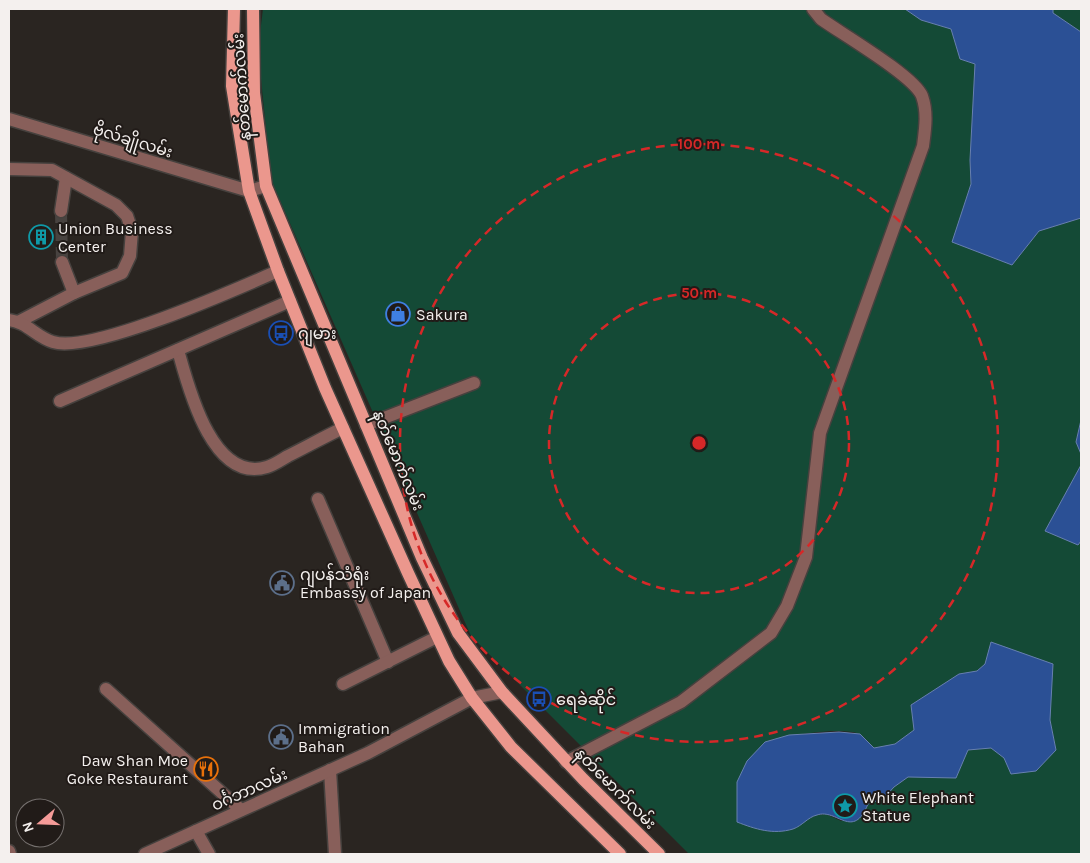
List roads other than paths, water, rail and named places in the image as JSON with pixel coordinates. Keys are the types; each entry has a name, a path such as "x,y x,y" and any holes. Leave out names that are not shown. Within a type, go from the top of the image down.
{"main road":[{"name":"နတ်မောက်လမ်း","path":"234,9 232,86 249,191 278,271 342,428 437,637 449,661 472,698 511,748 620,854"},
{"name":"နတ်မောက်လမ်း","path":"253,9 254,93 266,186 422,558 458,633 502,692 566,762 659,854"},
{"path":"278,271 299,264"},
{"path":"364,477 385,468"}],"street":[{"path":"566,762 681,702 771,633 786,606 806,557 820,433 923,146 926,117 922,95 903,75 821,20 813,9"},
{"name":"ဗိုလ်ချိုလမ်း","path":"9,119 249,191"},
{"path":"9,169 52,170 116,204 127,216 132,231 130,256 122,273 14,321"},
{"path":"61,210 66,178"},
{"path":"249,191 266,186"},
{"path":"62,262 74,293"},
{"path":"14,321 53,342 79,344 168,317 278,271"},
{"path":"60,401 290,301"},
{"path":"178,350 186,381 204,427 222,452 235,462 247,467 267,468 342,428"},
{"path":"366,425 474,384"},
{"path":"318,499 388,662"},
{"path":"343,684 437,637"},
{"path":"106,689 241,810"},
{"name":"ဝင်္ဂဘာလမ်း","path":"145,854 368,753 472,698 502,692"},
{"path":"330,770 335,854"},
{"path":"196,831 209,854"}],"water":[{"path":"905,9 1053,9 1053,13 1081,32 1081,218 1039,231 1012,265 952,242 971,184 970,160 975,64 960,59 951,29 921,20"},
{"path":"1081,420 1081,454 1076,442"},
{"path":"1081,465 1081,541 1078,545 1045,531"},
{"path":"991,642 1053,664 1050,720 1056,750 1036,771 1011,774 1004,758 991,748 968,750 956,778 908,777 894,787 883,799 868,804 862,815 857,820 851,822 824,814 817,815 793,829 771,831 757,829 737,822 737,782 747,761 765,742 789,735 839,732 860,734 874,748 895,744 914,730 911,705 959,674 977,671 985,664"}],"tunnel":[{"path":"61,211 62,262"}],"place":[{"name":"Union Business Center","path":"41,237"},
{"name":"Sakura","path":"398,314"},
{"name":"ဂျမား","path":"281,333"},
{"name":"ဂျပန်သံရုံး Embassy of Japan","path":"282,583"},
{"name":"ရေခဲဆိုင်","path":"539,699"},
{"name":"Immigration Bahan","path":"281,737"},
{"name":"Daw Shan Moe Goke Restaurant","path":"206,769"},
{"name":"White Elephant Statue","path":"845,806"}]}
